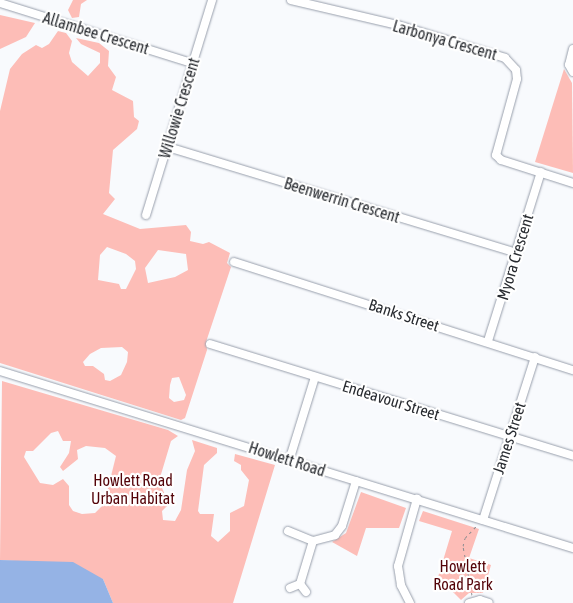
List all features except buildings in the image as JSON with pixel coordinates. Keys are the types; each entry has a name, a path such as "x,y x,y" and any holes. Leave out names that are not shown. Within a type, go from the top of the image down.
{"street":[{"name":"Willowie Crescent","path":"146,215 212,0"},
{"name":"Larbonya Crescent","path":"291,0 398,25 505,58 516,70 517,79 496,155 501,160 573,183"},
{"name":"Allambee Crescent","path":"0,3 192,63"},
{"path":"573,49 569,65 573,72"},
{"name":"Beenwerrin Crescent","path":"168,147 517,253"},
{"name":"Myora Crescent","path":"488,342 541,172"},
{"name":"Banks Street","path":"234,262 573,370"},
{"name":"Endeavour Street","path":"210,344 573,456"},
{"name":"James Street","path":"481,519 510,437 535,357"},
{"name":"Howlett Road","path":"0,371 573,548"},
{"path":"289,461 315,376"},
{"path":"292,544 292,533 313,541 326,540 342,526 356,481"},
{"path":"410,603 401,585 398,566 417,500"},
{"path":"300,584 313,541"},
{"path":"290,588 300,584"},
{"path":"300,584 306,592"},
{"path":"471,602 489,603"}],"path":[{"path":"471,602 463,542 475,530 481,519"}],"green space":[{"path":"73,0 87,0 81,4 79,17 72,18 68,10"},
{"path":"0,15 35,23 26,37 0,49"},
{"path":"58,31 66,33 72,41 69,53 72,62 88,76 100,63 100,53 81,44 76,38 99,43 109,51 108,66 116,77 112,90 133,101 134,117 139,121 137,129 113,150 109,193 115,199 103,214 140,229 186,225 191,232 190,241 203,244 209,242 230,253 227,263 231,267 206,342 207,350 185,418 181,420 0,363 0,111 10,69 22,54 36,45 42,48 49,44","holes":["107,247 126,254 135,261 136,269 126,289 121,289 119,284 98,280 100,255","158,250 186,254 188,270 175,277 148,283 145,268","122,347 128,352 127,362 121,375 110,381 105,380 104,374 93,366 85,366 83,362 90,354 101,348","179,377 186,395 184,400 174,402 169,398 172,378"]},
{"path":"564,69 572,83 573,173 535,162"},
{"name":"Howlett Road Urban Habitat","path":"2,381 168,430 178,436 171,441 159,481 169,504 162,511 163,520 175,521 181,510 187,470 195,451 192,440 217,448 217,453 204,465 198,511 200,514 214,514 211,536 218,542 230,531 230,513 244,506 249,480 241,470 241,465 234,461 235,454 275,465 233,603 113,603 103,579 30,562 0,560","holes":["58,431 63,441 71,441 69,453 60,467 63,471 78,459 77,450 86,446 105,448 116,456 104,504 95,513 82,514 73,511 69,505 69,486 63,479 53,485 40,483 24,457 26,451 33,451 51,433"]},
{"path":"361,492 406,508 399,528 366,528 357,556 332,542 346,533"},
{"name":"Howlett Road Park","path":"423,511 479,529 469,558 491,565 483,593 469,593 461,600 438,577 452,531 419,521"}],"water":[{"path":"0,560 73,562 103,579 113,603 0,603"}]}
